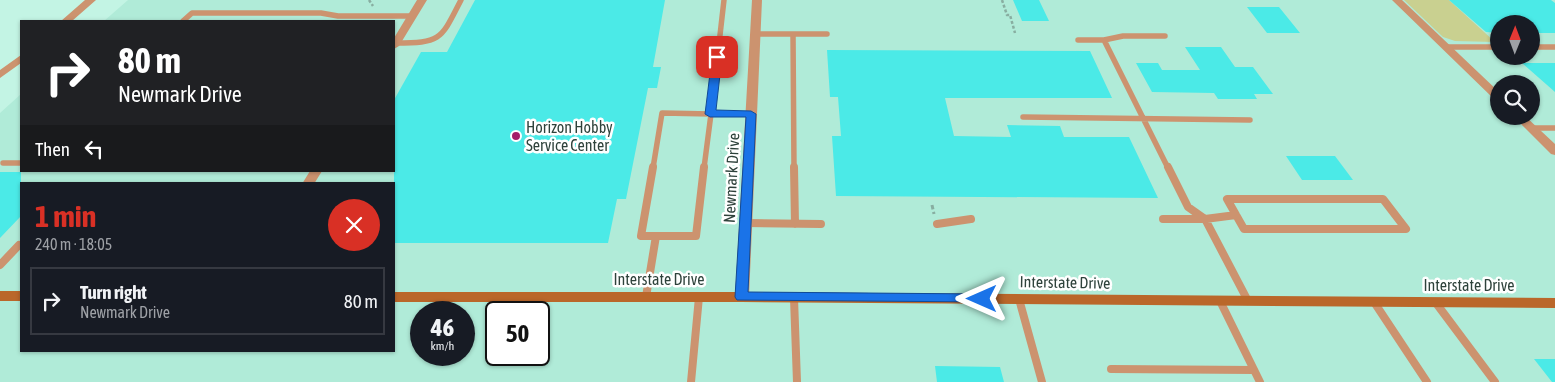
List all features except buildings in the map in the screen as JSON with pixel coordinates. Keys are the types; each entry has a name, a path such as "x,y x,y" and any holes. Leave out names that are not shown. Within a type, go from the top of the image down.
{"main road":[{"path":"0,296 20,296"},
{"name":"Interstate Drive","path":"395,297 742,297 1555,303"}],"street":[{"path":"67,20 92,0"},
{"path":"395,45 422,0"},
{"name":"Newmark Drive","path":"742,297 757,0"},
{"path":"1397,0 1490,89"},
{"path":"0,75 20,59"},
{"path":"1527,125 1555,151"}],"lane":[{"path":"395,45 427,44 440,38 461,0"},
{"path":"724,0 710,114 696,236 641,236 662,113 710,114 751,114"},
{"path":"184,20 192,13 321,13 336,19 412,16"},
{"path":"755,34 828,34"},
{"path":"793,34 795,224"},
{"path":"1078,40 1104,40 1123,36 1165,36"},
{"path":"1104,40 1188,207 1205,219 1248,301"},
{"path":"1446,47 1490,47"},
{"path":"1540,47 1555,47"},
{"path":"1023,116 1250,120"},
{"path":"1530,128 1555,128"},
{"path":"3,163 20,163"},
{"path":"1227,199 1383,199 1406,229 1244,229 1236,215 1227,199"},
{"path":"1163,219 1205,219 1236,215"},
{"path":"937,224 971,219"},
{"path":"746,223 821,224"},
{"path":"646,297 656,236"},
{"path":"0,265 18,245"},
{"path":"691,382 699,297"},
{"path":"794,298 797,382"},
{"path":"1019,299 1042,382"},
{"path":"1220,301 1260,382"},
{"path":"1374,302 1428,382"},
{"path":"1436,302 1495,382"},
{"path":"1111,369 1254,370"}],"path":[{"path":"1002,0 1006,15 1010,15 1015,33"}],"shaded area":[{"path":"128,0 1555,0 1555,382 0,382 0,113 20,95 20,172 395,172 395,20 105,20"},
{"path":"1404,0 1449,0 1490,37 1490,42 1455,41 1443,37"}],"place":[{"name":"Horizon Hobby Service Center","path":"516,136"}],"route":[{"path":"717,57 710,114 751,114 742,297 982,299"}]}
